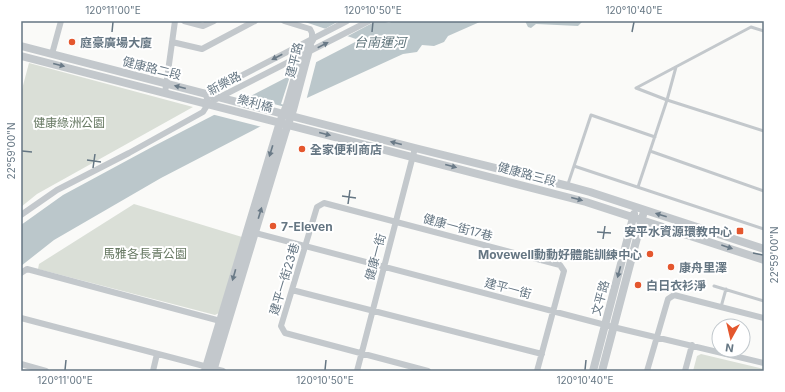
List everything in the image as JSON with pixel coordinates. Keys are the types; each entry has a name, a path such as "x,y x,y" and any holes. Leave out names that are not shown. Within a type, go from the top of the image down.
{"street":[{"path":"52,54 61,21"},
{"path":"165,93 175,21"},
{"path":"184,21 203,26 214,21"},
{"path":"172,42 202,49 255,21"},
{"path":"284,21 310,29 312,33 312,40"},
{"name":"新樂路","path":"347,21 206,94 208,104 369,21"},
{"name":"建平路","path":"291,106 298,68 312,40"},
{"name":"健康路二段","path":"21,46 231,100"},
{"name":"建平路","path":"210,369 284,123 306,65 305,54"},
{"name":"健康路二段","path":"21,56 224,108"},
{"name":"樂利橋","path":"231,100 287,115"},
{"path":"21,215 56,190 129,153 203,112 208,104"},
{"name":"樂利橋","path":"224,108 284,123"},
{"name":"健康路三段","path":"287,115 568,186 764,250"},
{"name":"健康路三段","path":"284,123 586,202 764,260"},
{"name":"健康一街","path":"357,371 415,148"},
{"name":"健康一街17巷","path":"324,203 560,265 564,271 537,371"},
{"name":"建平一街23巷","path":"324,203 317,207 281,326 285,334 428,371"},
{"name":"文平路","path":"593,371 636,207"},
{"name":"文平路","path":"602,371 645,210"},
{"name":"建平一街","path":"251,231 613,327 764,362"},
{"path":"21,273 27,269 224,322"},
{"path":"292,290 542,354"},
{"path":"647,371 668,299 674,295 764,317"},
{"path":"21,318 210,369 223,371"},
{"path":"685,371 692,345"},
{"path":"153,371 157,354"},
{"path":"21,364 46,371"}],"lane":[{"path":"764,31 751,27 636,88 667,100 764,132"},
{"path":"638,187 667,100 676,67"},
{"path":"568,186 591,115 655,137"},
{"path":"650,151 764,191"},
{"path":"574,166 764,229"},
{"path":"714,286 764,301"},
{"path":"721,307 726,289"}],"green space":[{"name":"健康綠洲公園","path":"29,63 193,107 37,194 21,207 21,93"},
{"name":"馬雅各長青公園","path":"134,204 242,237 219,313 215,315 38,269 39,264"},
{"path":"701,354 711,356 711,358 718,358 764,369 764,371 693,371 697,356"}],"water":[{"name":"台南運河","path":"302,21 382,21 389,23 393,21 482,21 448,36 444,42 434,46 422,45 417,52 403,54 285,108 263,125 161,178 54,240 21,266 21,225 63,195 152,147 359,40"},
{"path":"525,21 582,22 578,26 536,24 531,28 528,27"}],"pier":[{"path":"339,21 376,21 346,37 323,30"},
{"path":"317,59 306,101 292,107 281,104 291,73"},
{"path":"244,96 289,108 262,127 211,114"}],"place":[{"name":"庭豪廣場大廈","path":"72,42"},
{"name":"全家便利商店","path":"302,149"},
{"name":"7-Eleven","path":"273,226"},
{"name":"安平水資源環教中心","path":"740,231"},
{"name":"Movewell動動好體能訓練中心","path":"650,254"},
{"name":"康舟里澤","path":"671,267"},
{"name":"白日衣衫淨","path":"638,285"}]}
